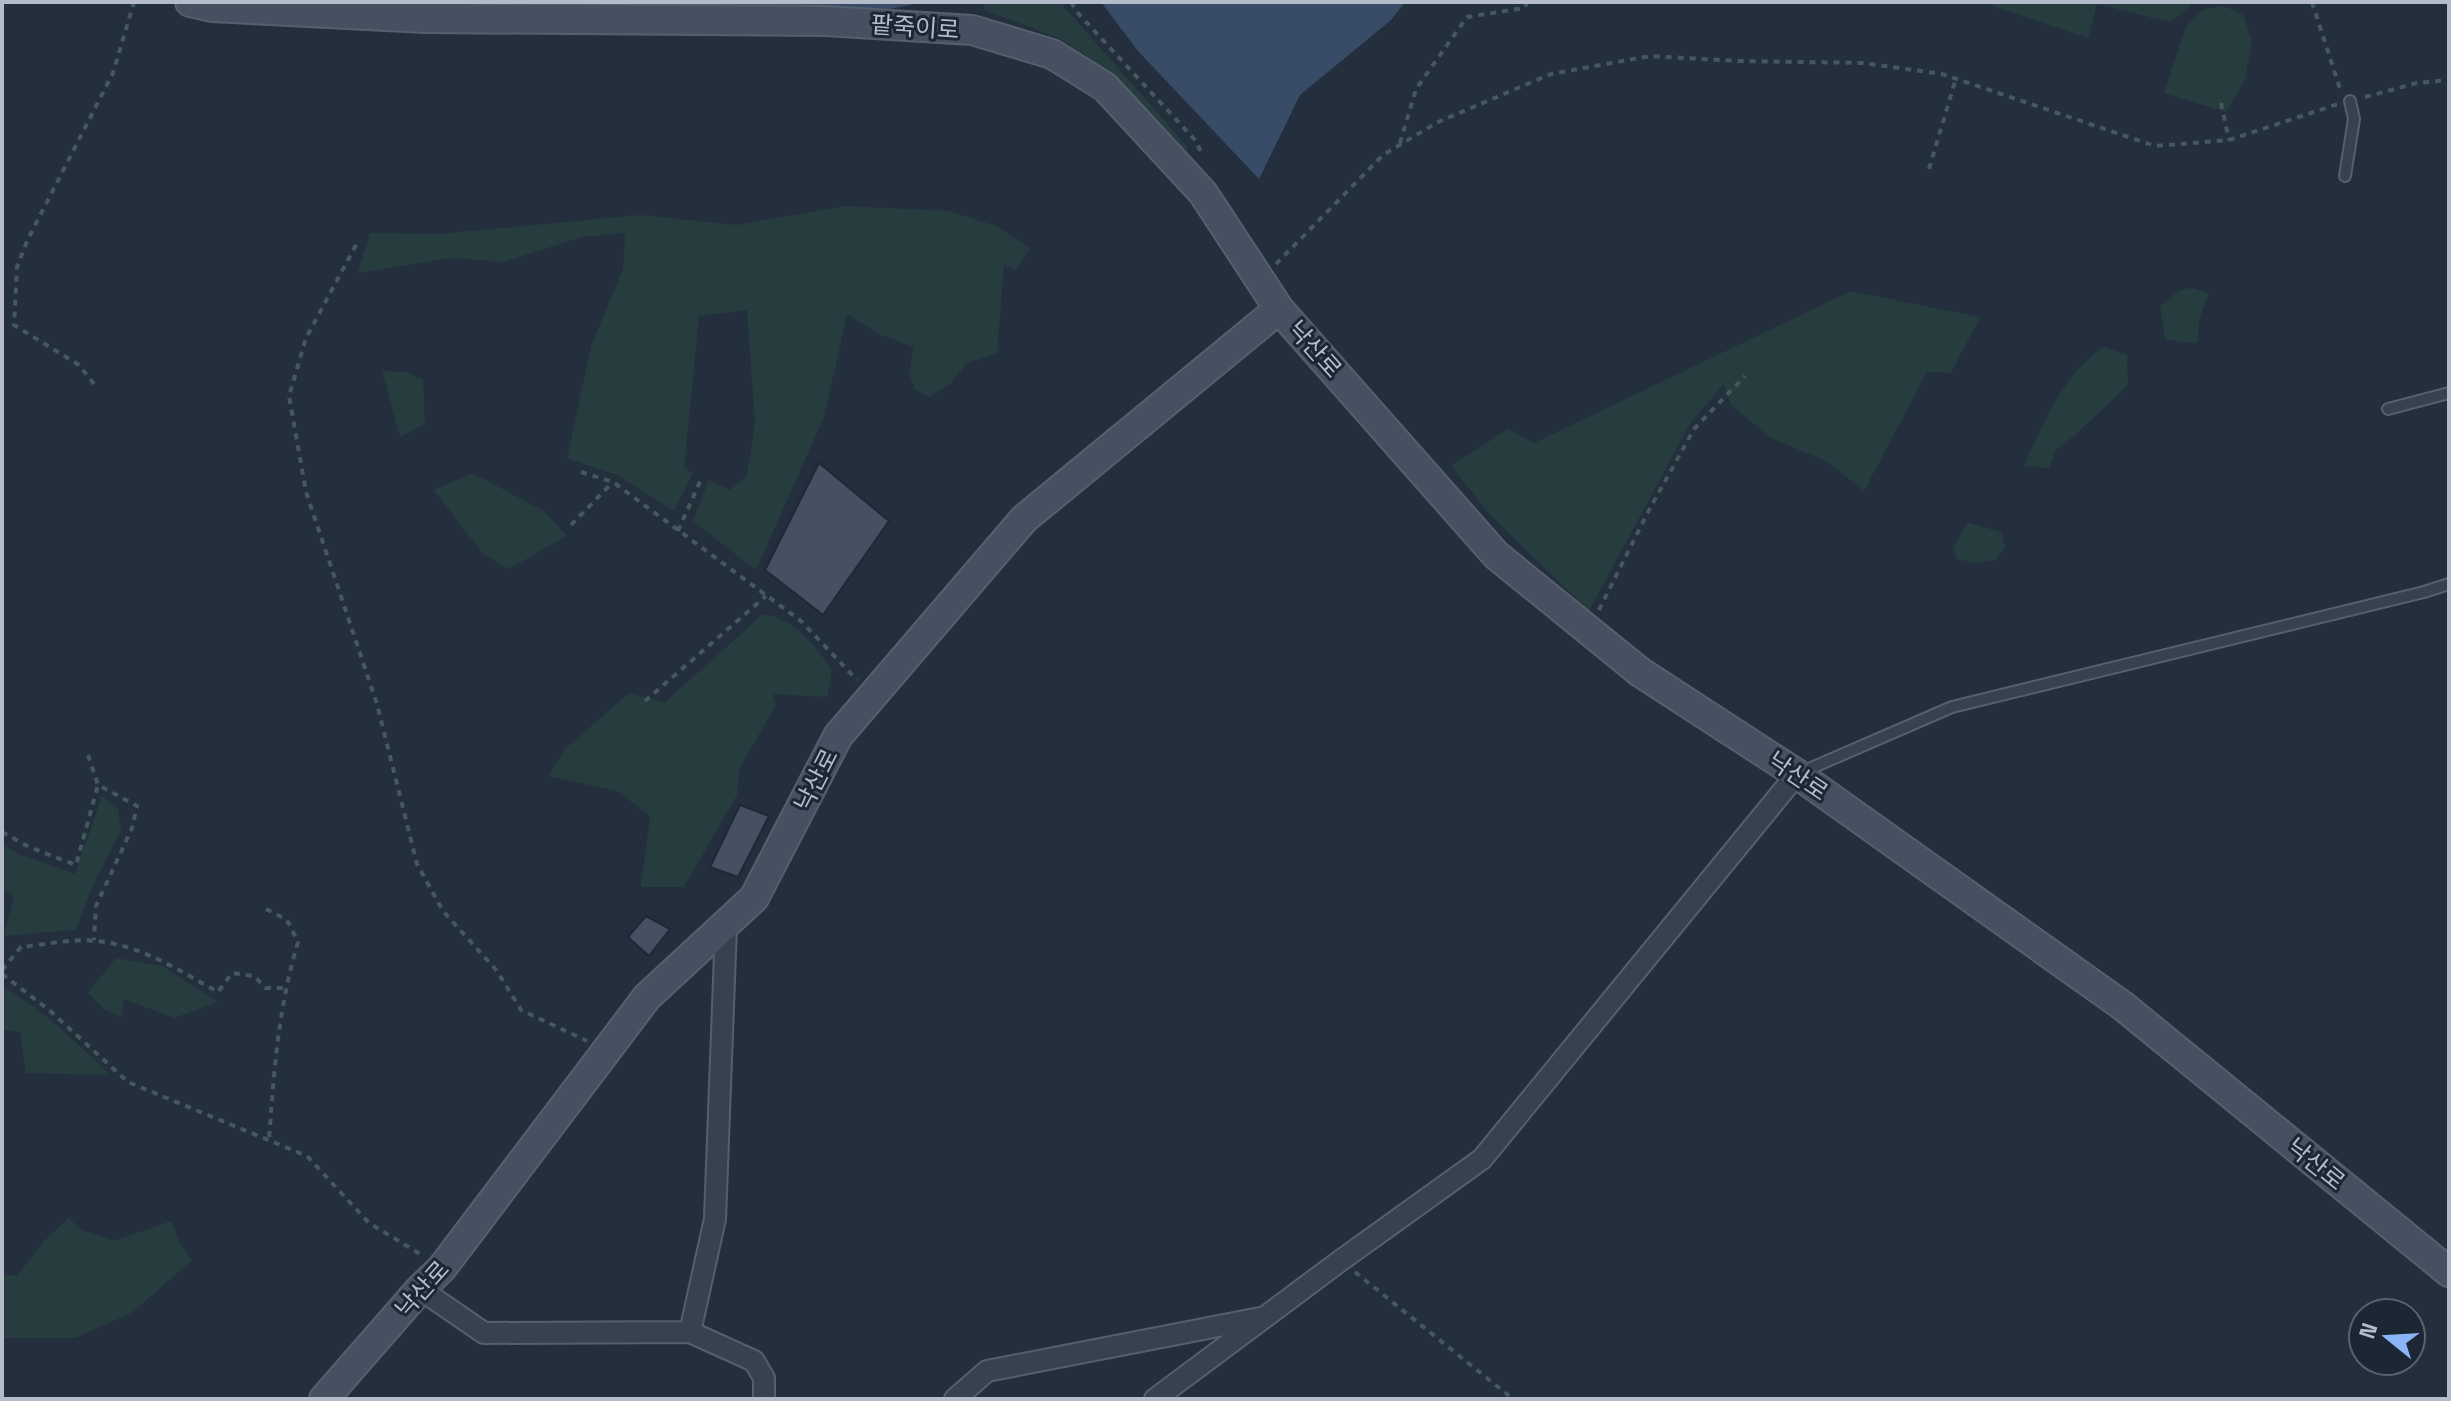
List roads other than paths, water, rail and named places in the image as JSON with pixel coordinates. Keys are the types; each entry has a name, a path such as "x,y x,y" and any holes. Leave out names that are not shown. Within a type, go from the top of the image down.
{"street":[{"name":"팥죽이로","path":"190,2 212,7 425,18 826,21 972,30 1052,54 1105,87 1203,193 1279,309"},
{"name":"낙산로","path":"324,1399 442,1268 647,997 754,898 838,736 1024,519 1279,309 1496,555 1640,672 1797,774 2123,1006 2449,1272"},
{"path":"1155,1399 1482,1159 1797,774"},
{"path":"690,1332 715,1219 726,926"},
{"path":"420,1289 484,1333 690,1332 754,1361 764,1378 764,1399"},
{"path":"955,1399 987,1371 1266,1316"}],"lane":[{"path":"2345,176 2354,119 2350,101"},
{"path":"2388,409 2449,393"},
{"path":"1797,774 1952,707 2449,584"}],"water":[{"path":"1101,2 1405,2 1391,20 1300,95 1259,179 1138,51"}],"waterway":[{"path":"683,2 889,6 910,2"}]}
